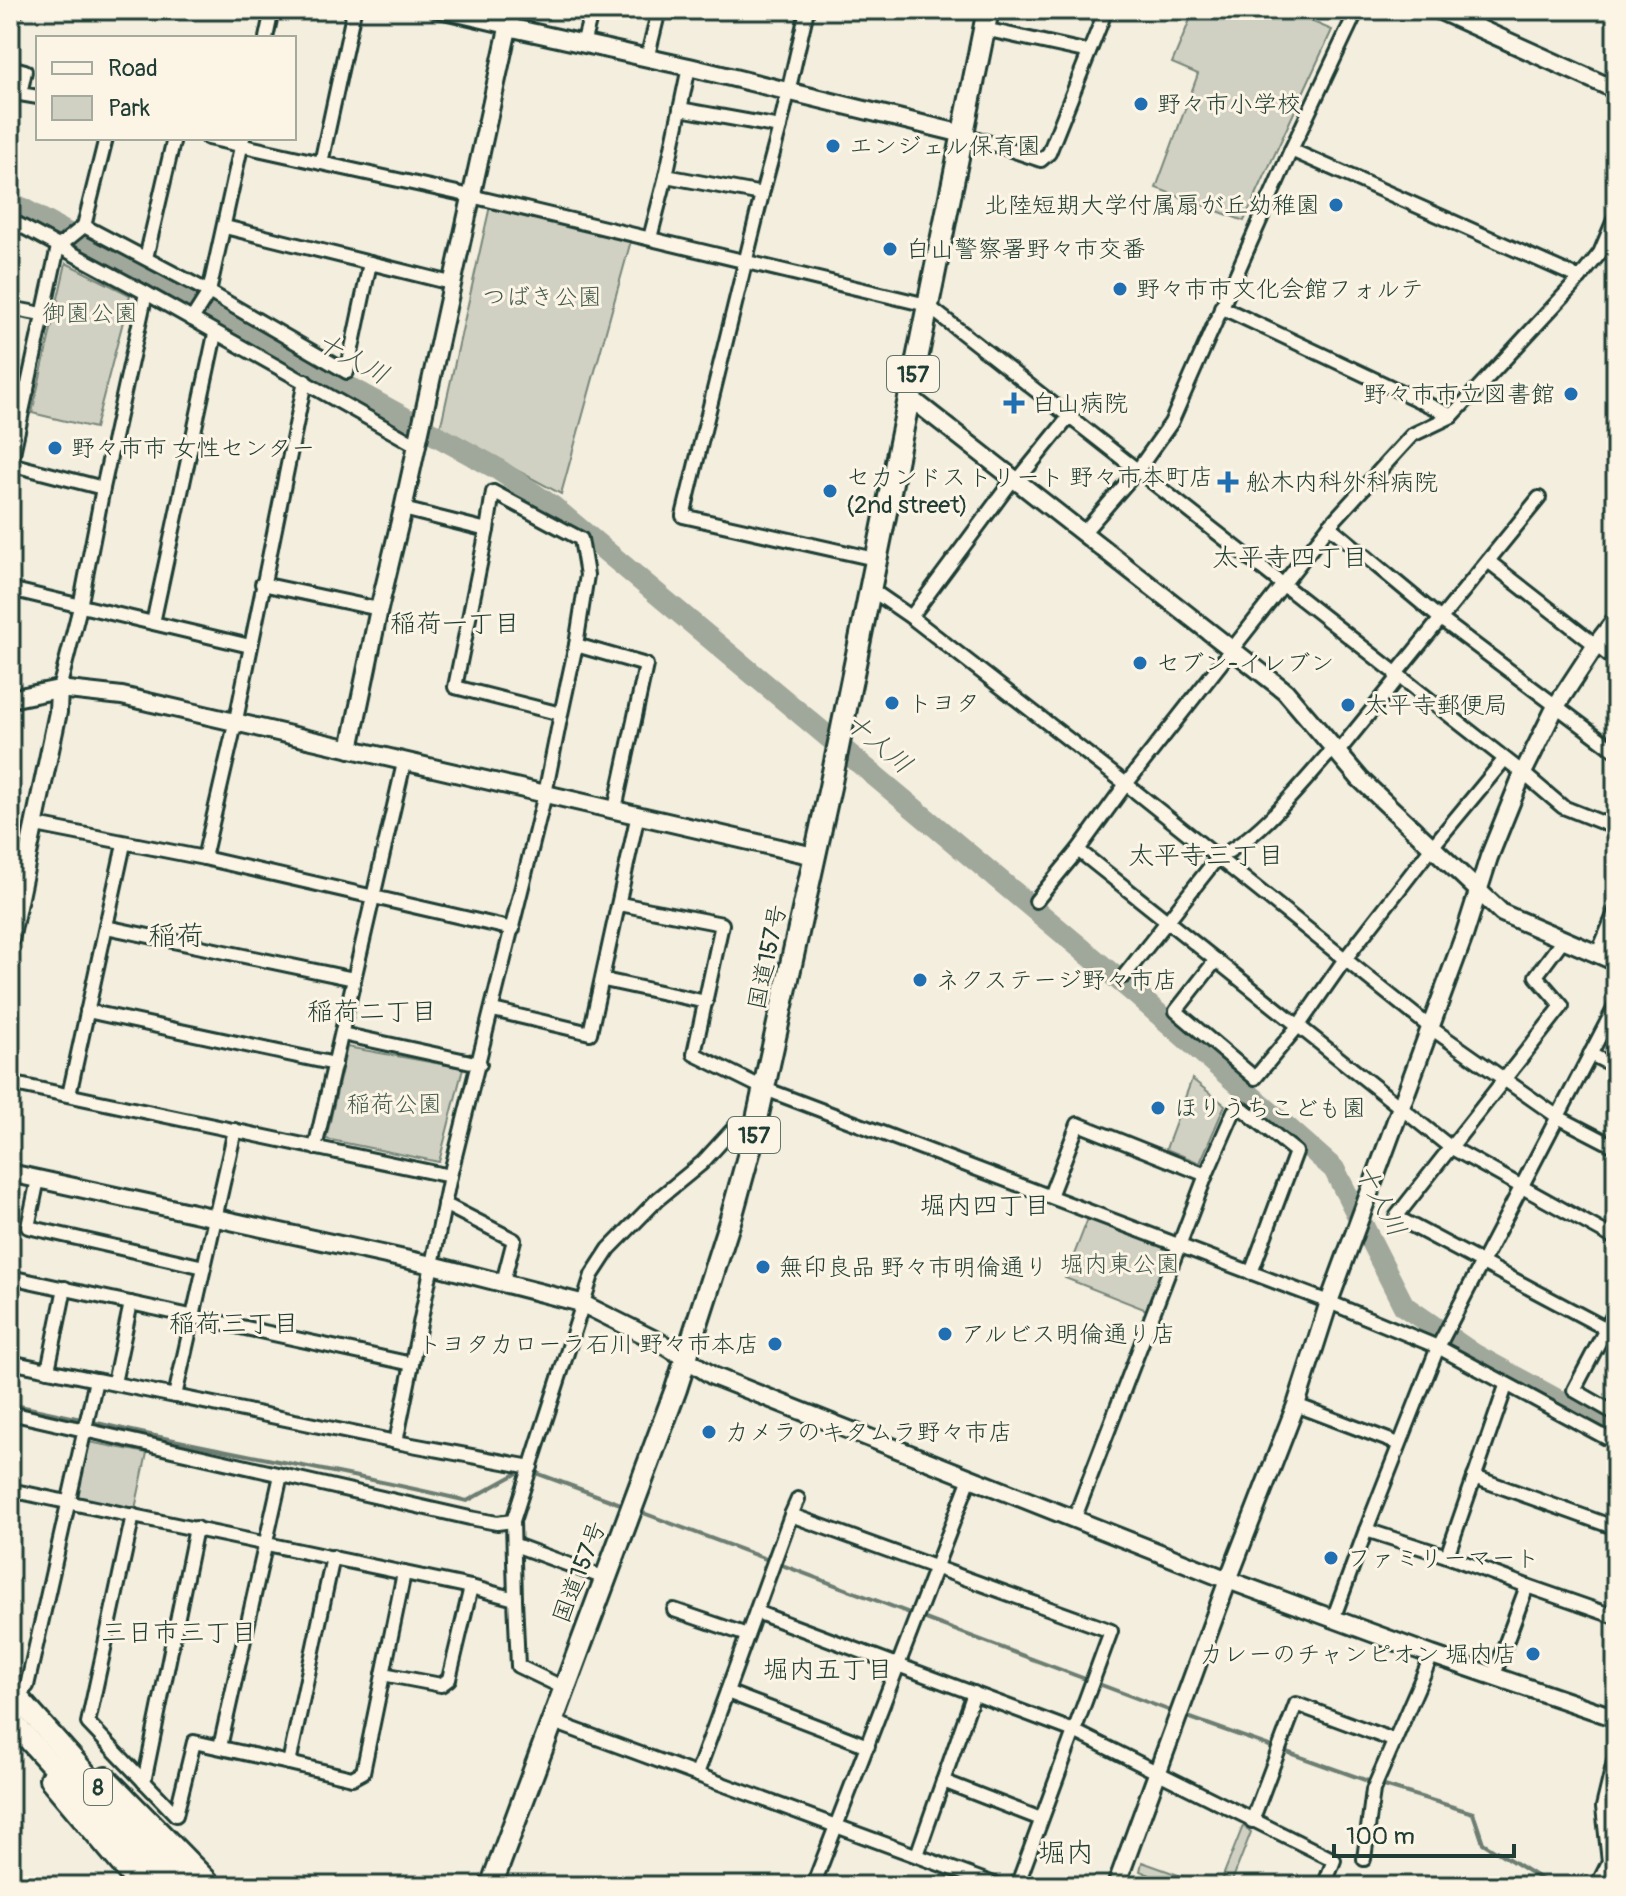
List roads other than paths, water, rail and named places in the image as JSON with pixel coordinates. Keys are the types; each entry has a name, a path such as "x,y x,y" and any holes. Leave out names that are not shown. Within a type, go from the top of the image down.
{"highway":[{"name":"国道157号","path":"491,1886 685,1360 755,1132 838,747 986,20"},
{"name":"8","path":"15,1702 162,1886"},
{"name":"8","path":"15,1702 186,1886"},
{"path":"15,1702 97,1769 212,1886"},
{"path":"10,1729 78,1815 140,1886"}],"street":[{"path":"10,12 18,10"},
{"path":"266,36 272,10"},
{"path":"321,163 354,10"},
{"path":"435,10 510,18 583,44 963,134 1041,160 1049,153 1106,10"},
{"path":"583,44 592,10"},
{"path":"647,59 659,10"},
{"path":"807,10 790,91 683,516 875,559"},
{"path":"1084,532 1137,471 1171,423 1291,150 1357,10"},
{"path":"1438,10 1616,90"},
{"path":"350,749 510,18"},
{"path":"986,20 1089,52"},
{"path":"10,67 25,71 20,94 36,97"},
{"path":"650,238 689,67"},
{"path":"680,109 780,127"},
{"path":"103,488 10,465 42,314 61,244 82,228 105,140"},
{"path":"146,258 174,140"},
{"path":"194,317 207,296 242,141 321,163 927,305 1563,807 1616,828"},
{"path":"1291,150 1580,278"},
{"path":"666,176 762,194"},
{"path":"1036,901 1329,526 1412,435 1452,416 1580,278 1600,253 1616,215"},
{"path":"10,220 61,244 194,317 215,334 417,442"},
{"path":"225,227 451,283"},
{"path":"82,228 146,258 207,296 347,372 370,263"},
{"path":"10,940 16,881 36,825 58,712 59,689 80,607 146,293"},
{"path":"1221,307 1452,416"},
{"path":"10,308 42,314"},
{"path":"153,623 215,334"},
{"path":"204,858 236,720 305,381"},
{"path":"10,387 27,391"},
{"path":"908,396 1285,691 1360,779 1507,917 1616,962"},
{"path":"911,617 1016,479 1069,417"},
{"path":"396,1442 450,1176 545,794 576,645 587,575 581,539 493,492 455,687 561,714"},
{"path":"1124,976 1218,857 1229,852 1278,810 1335,751 1539,498"},
{"path":"403,509 487,530"},
{"path":"1329,526 1442,620 1616,751"},
{"path":"1488,561 1616,661"},
{"path":"262,584 379,609"},
{"path":"869,588 911,617 1126,784 1431,1028 1558,1117 1616,1147"},
{"path":"10,589 250,646"},
{"path":"1116,1886 1296,1405 1329,1302 1480,892 1489,857 1523,773 1556,706 1616,619"},
{"path":"576,645 646,665 615,809"},
{"path":"10,699 59,689 122,696 814,856"},
{"path":"1216,960 1176,1011 1255,1078 1299,1025 1345,959 1432,847 1504,760"},
{"path":"315,1148 404,763"},
{"path":"493,1010 590,1033 638,814"},
{"path":"36,825 204,858 513,929"},
{"path":"69,1095 124,844"},
{"path":"1078,850 1450,1147 1616,1239"},
{"path":"620,904 722,924 694,1054 765,1089 1439,1344 1506,1386 1616,1443"},
{"path":"1597,955 1616,910"},
{"path":"106,927 354,979"},
{"path":"1562,941 1536,976 1562,1006 1396,1217 1611,1331"},
{"path":"604,980 706,1002"},
{"path":"1333,1619 1439,1344 1616,1005"},
{"path":"87,1011 335,1064"},
{"path":"342,1034 480,1064"},
{"path":"1590,1054 1616,1067"},
{"path":"10,1083 450,1176"},
{"path":"1075,1517 1206,1175 1234,1111 1243,1109 1296,1152 1251,1273"},
{"path":"1050,1196 1078,1124 1206,1175"},
{"path":"564,1688 518,1666 513,1521 581,1303 592,1275 609,1249 658,1199 702,1163 736,1126 755,1132"},
{"path":"175,1396 235,1130"},
{"path":"10,1173 432,1265 581,1303 663,1344 713,1376 1228,1580 1616,1718"},
{"path":"38,1179 28,1227 204,1267"},
{"path":"444,1204 514,1240 503,1282"},
{"path":"10,1277 412,1364"},
{"path":"48,1370 65,1288"},
{"path":"114,1383 131,1303"},
{"path":"1616,1310 1611,1331 1574,1390 1616,1414"},
{"path":"10,1362 531,1467"},
{"path":"15,1702 27,1686 96,1380"},
{"path":"1447,1556 1506,1386"},
{"path":"1296,1405 1399,1444"},
{"path":"10,1413 470,1518 497,1523 513,1521"},
{"path":"220,1747 281,1475"},
{"path":"1474,1477 1616,1528"},
{"path":"813,1886 970,1478"},
{"path":"10,1490 333,1557 515,1599"},
{"path":"697,1774 798,1499"},
{"path":"133,1515 88,1723 176,1815 194,1742 352,1778 363,1772 404,1573"},
{"path":"791,1515 1111,1631 1017,1886"},
{"path":"144,1782 196,1528"},
{"path":"1366,1530 1616,1617"},
{"path":"515,1545 605,1578"},
{"path":"289,1763 333,1557"},
{"path":"1494,1675 1527,1586"},
{"path":"383,1674 441,1685 449,1679 471,1587"},
{"path":"674,1610 747,1635"},
{"path":"756,1612 1074,1731 1334,1860 1324,1886"},
{"path":"1364,1859 1373,1790 1432,1655"},
{"path":"727,1692 868,1746"},
{"path":"917,1855 974,1693"},
{"path":"1252,1821 1296,1704 1393,1740"},
{"path":"551,1721 999,1886"},
{"path":"1597,1886 1609,1862 1603,1807 1616,1753"},
{"path":"943,1781 1041,1819"}],"waterway":[{"name":"十人川","path":"10,202 496,468 552,506 1137,995 1334,1169 1404,1306 1475,1355 1616,1432"},
{"path":"10,1404 81,1419"},
{"path":"93,1422 467,1501 516,1474"},
{"path":"536,1473 626,1506"},
{"path":"638,1511 1176,1713"},
{"path":"1185,1716 1368,1781 1473,1813 1483,1843 1552,1886"}],"place":[{"name":"野々市小学校","path":"1141,104"},
{"name":"エンジェル保育園","path":"833,146"},
{"name":"北陸短期大学付属扇が丘幼稚園","path":"1336,205"},
{"name":"白山警察署野々市交番","path":"890,249"},
{"name":"野々市市文化会館フォルテ","path":"1120,289"},
{"name":"野々市市立図書館","path":"1571,394"},
{"name":"白山病院","path":"1014,403"},
{"name":"野々市市 女性センター","path":"55,448"},
{"name":"舩木内科外科病院","path":"1228,482"},
{"name":"セカンドストリート 野々市本町店 (2nd street)","path":"830,491"},
{"name":"セブン-イレブン","path":"1140,663"},
{"name":"トヨタ","path":"892,703"},
{"name":"太平寺郵便局","path":"1348,705"},
{"name":"ネクステージ野々市店","path":"920,980"},
{"name":"ほりうちこども園","path":"1158,1108"},
{"name":"無印良品 野々市明倫通り","path":"763,1267"},
{"name":"アルビス明倫通り店","path":"945,1334"},
{"name":"トヨタカローラ石川 野々市本店","path":"775,1344"},
{"name":"カメラのキタムラ野々市店","path":"709,1432"},
{"name":"ファミリーマート","path":"1331,1558"},
{"name":"カレーのチャンピオン 堀内店","path":"1533,1654"}],"district":[{"name":"太平寺四丁目","path":"1290,557"},
{"name":"稲荷一丁目","path":"455,623"},
{"name":"太平寺三丁目","path":"1206,855"},
{"name":"稲荷","path":"176,935"},
{"name":"稲荷二丁目","path":"372,1011"},
{"name":"堀内四丁目","path":"985,1205"},
{"name":"稲荷三丁目","path":"234,1323"},
{"name":"三日市三丁目","path":"179,1632"},
{"name":"堀内五丁目","path":"828,1669"},
{"name":"堀内","path":"1066,1852"}],"park label":[{"name":"つばき公園","path":"542,297"},
{"name":"御園公園","path":"90,313"},
{"name":"稲荷公園","path":"394,1104"},
{"name":"堀内東公園","path":"1120,1264"}]}
